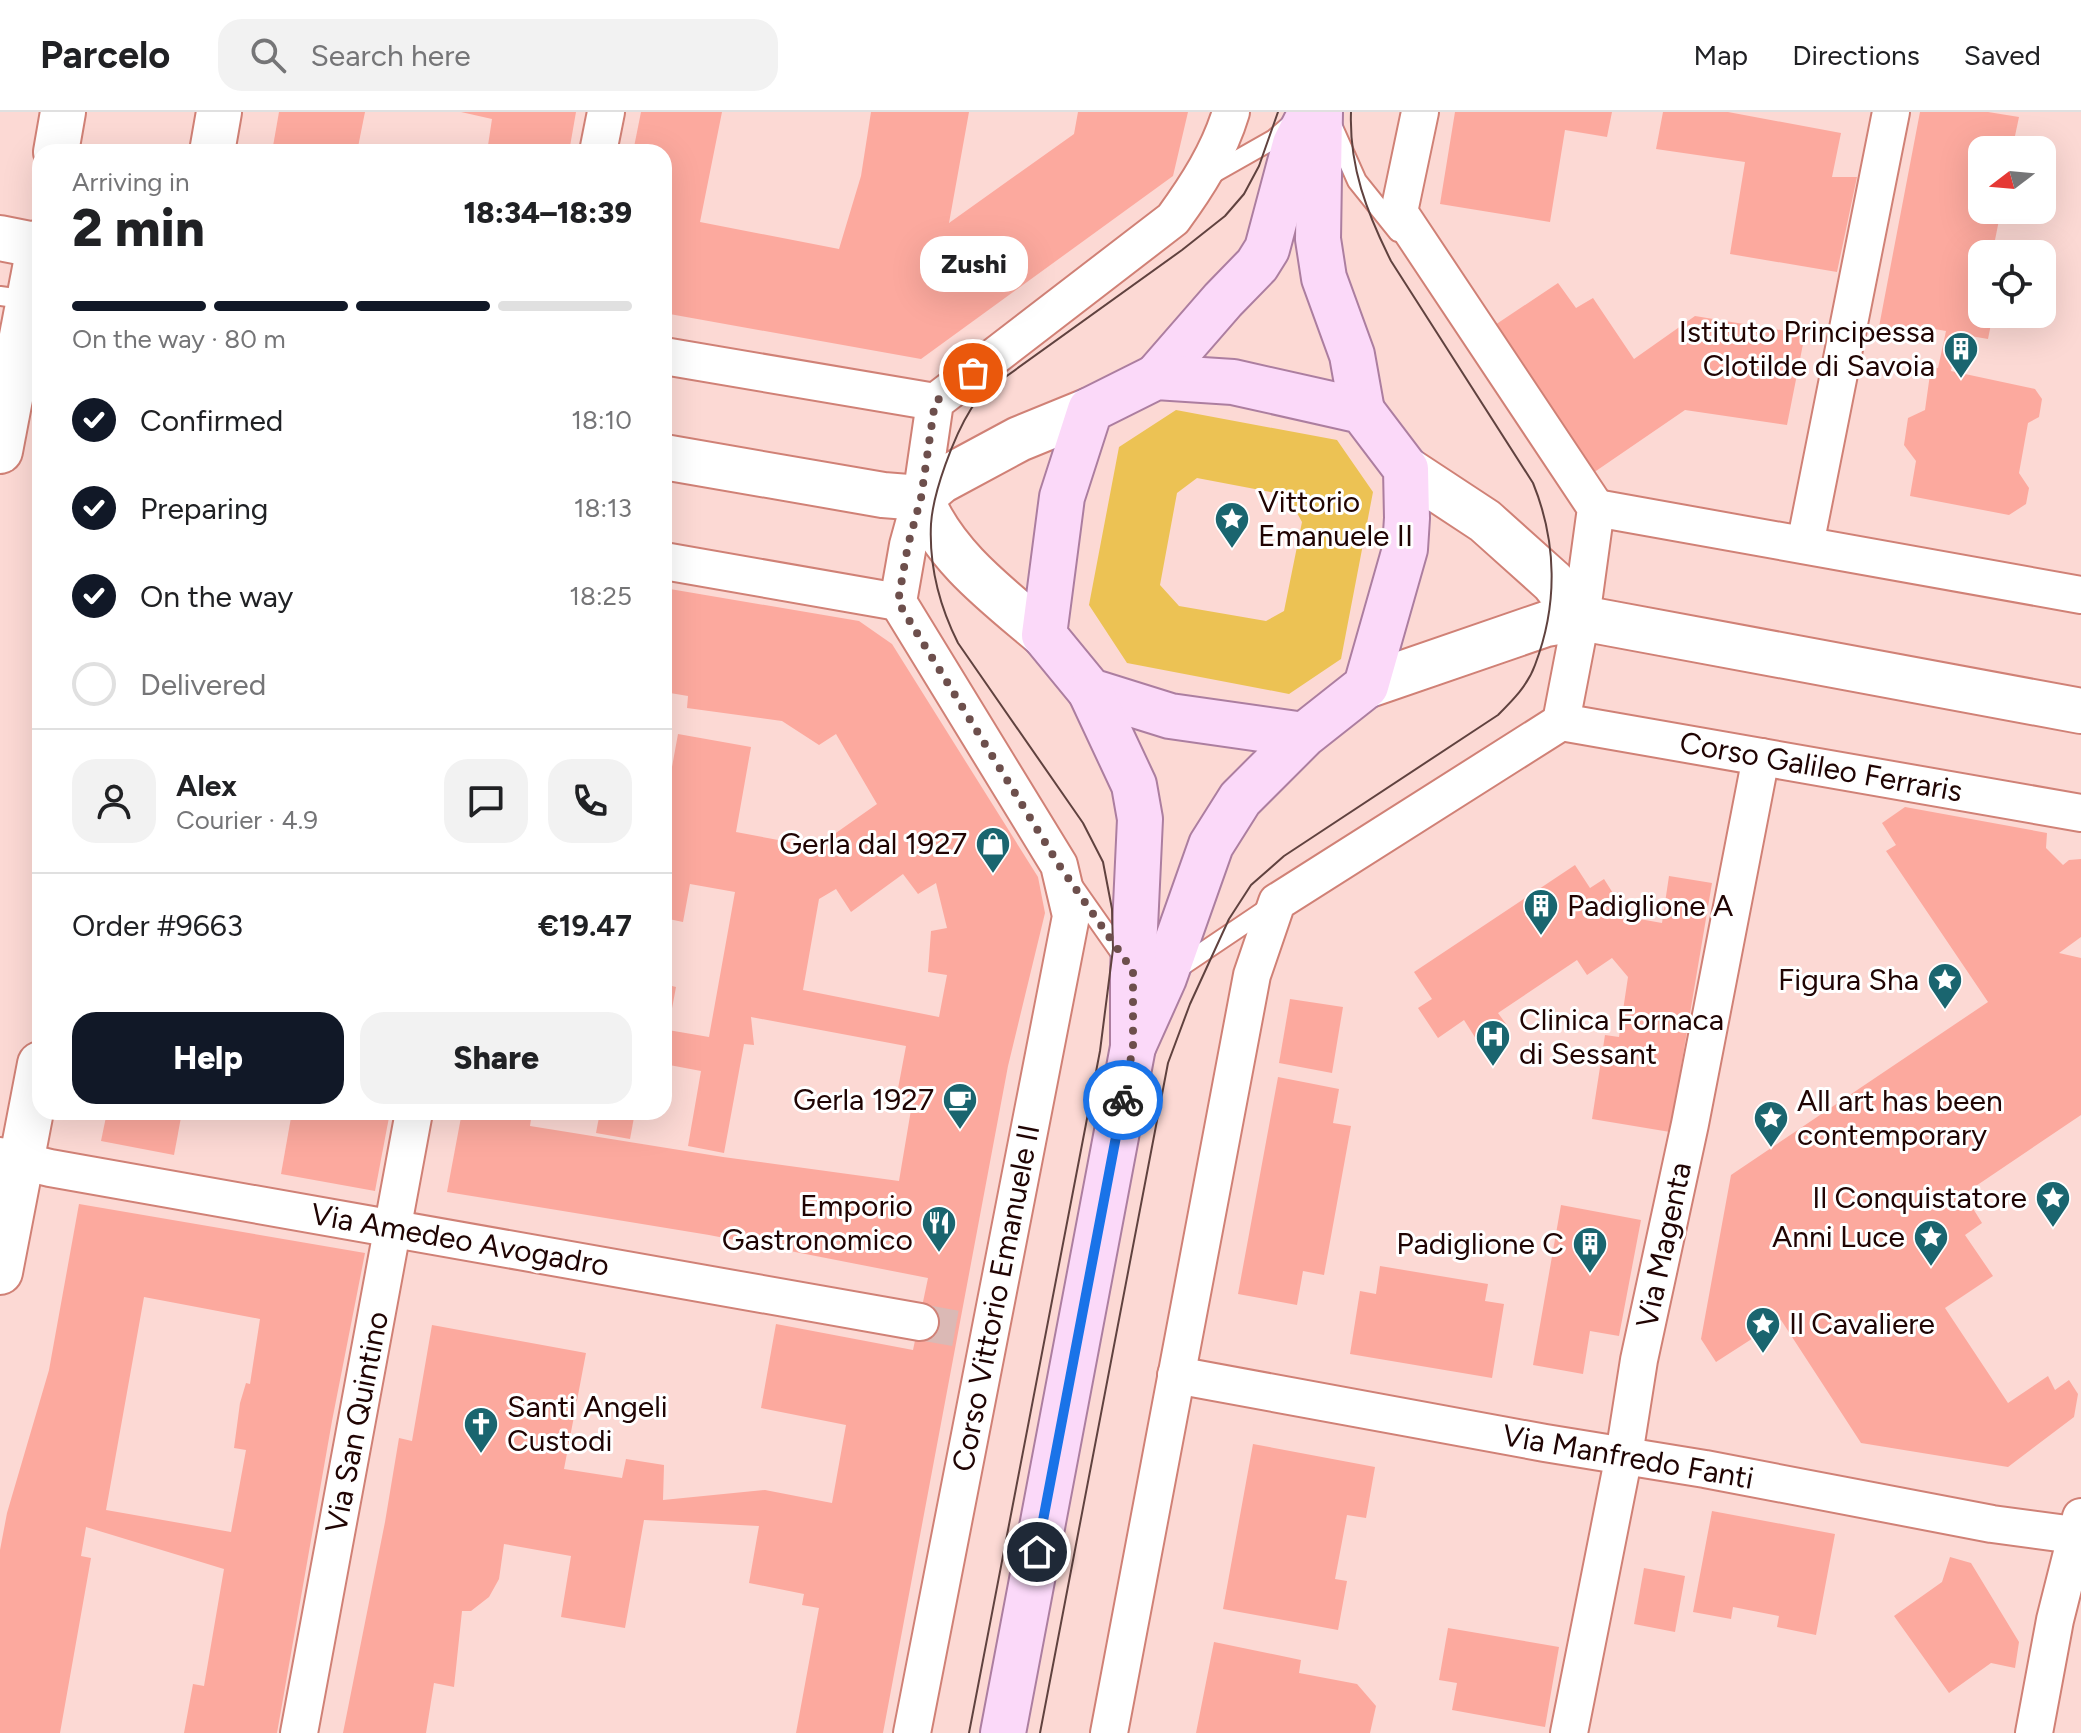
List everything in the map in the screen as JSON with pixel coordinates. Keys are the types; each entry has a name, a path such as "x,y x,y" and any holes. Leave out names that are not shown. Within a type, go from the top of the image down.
{"main road":[{"path":"1148,975 1140,819 1134,785 1090,691 1044,635 1062,497 1090,410 1156,377 1257,265 1267,249 1295,144 1311,112"},
{"path":"1003,1733 1148,975 1211,845 1240,799 1304,735 1366,686 1405,549 1406,469 1362,411 1352,355 1324,278 1318,239 1320,112"},
{"path":"1156,377 1233,382 1362,411"},
{"path":"1090,691 1170,716 1304,735"}],"street":[{"path":"57,144 63,112"},
{"path":"213,144 219,112"},
{"path":"600,144 606,112"},
{"path":"672,562 898,602 908,545 921,498 935,402 1173,219 1202,180 1226,130 1231,112"},
{"path":"1109,1733 1252,975 1277,902 1561,722 1581,618 1596,508 1399,212 1420,112"},
{"path":"1805,545 1891,112"},
{"path":"0,238 32,243"},
{"path":"11,444 17,340 32,277"},
{"path":"672,357 935,402"},
{"path":"672,458 883,495 921,498 941,481 1019,439 1090,410"},
{"path":"1406,469 1485,521 1553,582 1581,618"},
{"path":"921,498 931,523 977,578 1044,635"},
{"path":"1596,508 2081,595"},
{"name":"Corso Vittorio Emanuele II","path":"898,602 1059,865 1071,916 974,1332 912,1733"},
{"path":"1366,686 1546,624 1581,618 2081,711"},
{"name":"Corso Galileo Ferraris","path":"1561,722 2081,813"},
{"name":"Via Magenta","path":"1569,1733 1624,1455 1639,1360 1690,1124 1761,757"},
{"path":"0,1272 11,1158 32,1090"},
{"name":"Via San Quintino","path":"299,1733 413,1120"},
{"name":"Via Amedeo Avogadro","path":"11,1158 50,1168 920,1322"},
{"name":"Via Manfredo Fanti","path":"1176,1375 1992,1524 2080,1530"},
{"path":"2034,1733 2055,1620 2080,1530"}],"lane":[{"path":"1202,180 1274,139 1304,112"},
{"path":"1326,112 1357,181 1386,220 1442,276"},
{"path":"1059,865 1148,975 1277,902"}],"shaded area":[{"path":"1176,410 1337,440 1373,492 1341,659 1289,694 1127,663 1089,605 1119,447","holes":["1197,478 1287,495 1302,522 1284,611 1266,621 1179,606 1160,585 1177,493"]}],"building":[{"path":"279,112 365,112 359,144 273,144"},
{"path":"461,112 576,112 570,144 488,144 492,119"},
{"path":"641,112 722,112 700,222 839,249 861,176 871,112 969,112 949,223 1074,134 1078,112 1188,112 1173,176 921,359 672,314 672,144 635,144"},
{"path":"1455,112 1612,112 1607,137 1565,130 1550,222 1440,204"},
{"path":"1663,112 1728,112 1841,133 1832,177 1857,177 1837,272 1730,254 1745,162 1656,149"},
{"name":"Istituto Principessa Clotilde di Savoia","path":"1920,112 1988,112 2019,117 2015,136 1968,136 1968,224 1998,224 1995,240 1968,240 1968,328 1990,328 1988,339 1959,334 1951,371 2035,389 2042,399 2039,417 2028,423 2019,473 2029,488 2026,504 2009,515 1910,496 1916,461 1904,445 1908,418 1925,410 1931,367 1938,368 1946,331 1923,327 1920,339 1878,332"},
{"path":"1558,283 1576,308 1593,298 1634,359 1695,316 1805,334 1787,425 1685,410 1593,473 1492,327"},
{"path":"672,589 859,621 892,644 1038,877 1045,913 1008,1066 883,1733 796,1733 819,1608 802,1605 804,1594 749,1583 759,1526 644,1520 625,1628 561,1617 571,1556 504,1544 499,1579 489,1597 471,1611 462,1611 454,1687 434,1683 426,1733 343,1733 399,1438 412,1441 432,1325 586,1353 564,1469 622,1478 626,1459 664,1465 663,1500 765,1490 832,1503 846,1425 761,1408 776,1324 913,1350 928,1278 709,1235 447,1192 460,1120 531,1120 530,1126 899,1181 913,1098 897,1094 906,1046 751,1017 754,1045 744,1044 724,1153 688,1146 701,1071 672,1066 672,1031 709,1037 735,892 690,884 683,922 672,920 672,767 678,734 751,747 736,832 816,847 877,804 836,734 819,745 782,721 687,708 688,696 672,693","holes":["903,874 918,894 936,883 947,928 931,931 928,972 947,975 939,1017 803,990 819,899 836,889 851,912"]},
{"path":"1905,807 2047,833 2046,848 2063,865 2069,860 2081,859 2081,937 2059,953 2081,958 2081,1115 1964,1194 1982,1223 1965,1235 1993,1276 1945,1308 2008,1403 2048,1376 2055,1390 2069,1380 2078,1394 2074,1417 2008,1467 1861,1443 1781,1320 1716,1362 1701,1339 1731,1175 1988,1002 1886,851 1896,845 1882,823"},
{"path":"1575,865 1590,888 1604,879 1623,909 1617,915 1662,923 1669,876 1712,883 1670,1132 1592,1119 1605,1035 1619,1037 1628,977 1612,958 1587,975 1577,960 1498,1013 1506,1024 1478,1042 1464,1020 1438,1038 1418,1008 1432,999 1414,972"},
{"path":"672,986 676,987 672,1008"},
{"path":"1290,999 1343,1007 1332,1073 1279,1063"},
{"path":"1278,1077 1339,1089 1333,1123 1351,1126 1324,1275 1303,1271 1297,1305 1238,1294"},
{"path":"105,1120 181,1120 174,1155 101,1141"},
{"path":"291,1120 388,1120 375,1191 281,1174"},
{"path":"598,1120 634,1120 630,1139 596,1133"},
{"path":"79,1204 365,1253 277,1733 184,1733 193,1684 204,1686 224,1569 86,1527 81,1556 91,1558 60,1733 0,1733 0,1550 7,1513 49,1370","holes":["144,1297 260,1319 250,1384 246,1383 240,1403 234,1448 246,1450 231,1532 106,1510"]},
{"name":"Padiglione C","path":"1561,1205 1641,1220 1619,1336 1590,1331 1583,1374 1533,1365"},
{"path":"1380,1266 1488,1284 1485,1301 1504,1304 1492,1378 1350,1354 1360,1291 1376,1294"},
{"path":"1253,1444 1375,1467 1366,1518 1347,1515 1335,1579 1347,1581 1338,1630 1223,1609"},
{"path":"1712,1511 1835,1534 1816,1635 1777,1627 1779,1616 1733,1607 1731,1619 1693,1612"},
{"path":"1950,1557 1971,1563 2019,1642 2015,1668 1991,1663 1949,1693 1894,1616 1942,1582"},
{"path":"1644,1568 1685,1576 1675,1632 1634,1624"},
{"path":"1448,1628 1559,1647 1545,1727 1452,1710 1457,1683 1439,1680"},
{"path":"1214,1642 1301,1660 1299,1673 1357,1684 1376,1706 1370,1733 1196,1733"}],"tunnel":[{"path":"920,1322 959,1329"}],"tram line":[{"path":"969,1733 1100,1051 1113,949 1112,909 1103,862 1083,823 958,643 941,600 934,570 931,539 933,511 951,449 976,402 997,383 1225,216 1244,194 1259,166 1278,112"},
{"path":"1040,1733 1168,1063 1190,1004 1229,919 1251,885 1284,856 1498,715 1520,692 1532,672 1548,620 1552,574 1550,551 1547,528 1533,483 1391,261 1374,225 1356,171 1351,112"}],"way so far":[{"path":"973,373 935,402 921,498 908,545 898,602 1059,865 1133,971 1133,1047 1123,1100"}],"place":[{"name":"Zushi","path":"973,373"},
{"name":"Istituto Principessa Clotilde di Savoia","path":"1961,380"},
{"name":"Vittorio Emanuele II","path":"1232,550"},
{"name":"Gerla dal 1927","path":"993,875"},
{"name":"Padiglione A","path":"1541,937"},
{"name":"Figura Sha","path":"1945,1011"},
{"name":"Clinica Fornaca di Sessant","path":"1493,1068"},
{"name":"Gerla 1927","path":"960,1131"},
{"name":"All art has been contemporary","path":"1771,1149"},
{"name":"Il Conquistatore","path":"2053,1229"},
{"name":"Emporio Gastronomico","path":"939,1254"},
{"name":"Anni Luce","path":"1931,1268"},
{"name":"Padiglione C","path":"1590,1275"},
{"name":"Il Cavaliere","path":"1763,1355"},
{"name":"Santi Angeli Custodi","path":"481,1455"}],"route":[{"path":"1037,1552 1123,1100"}]}
